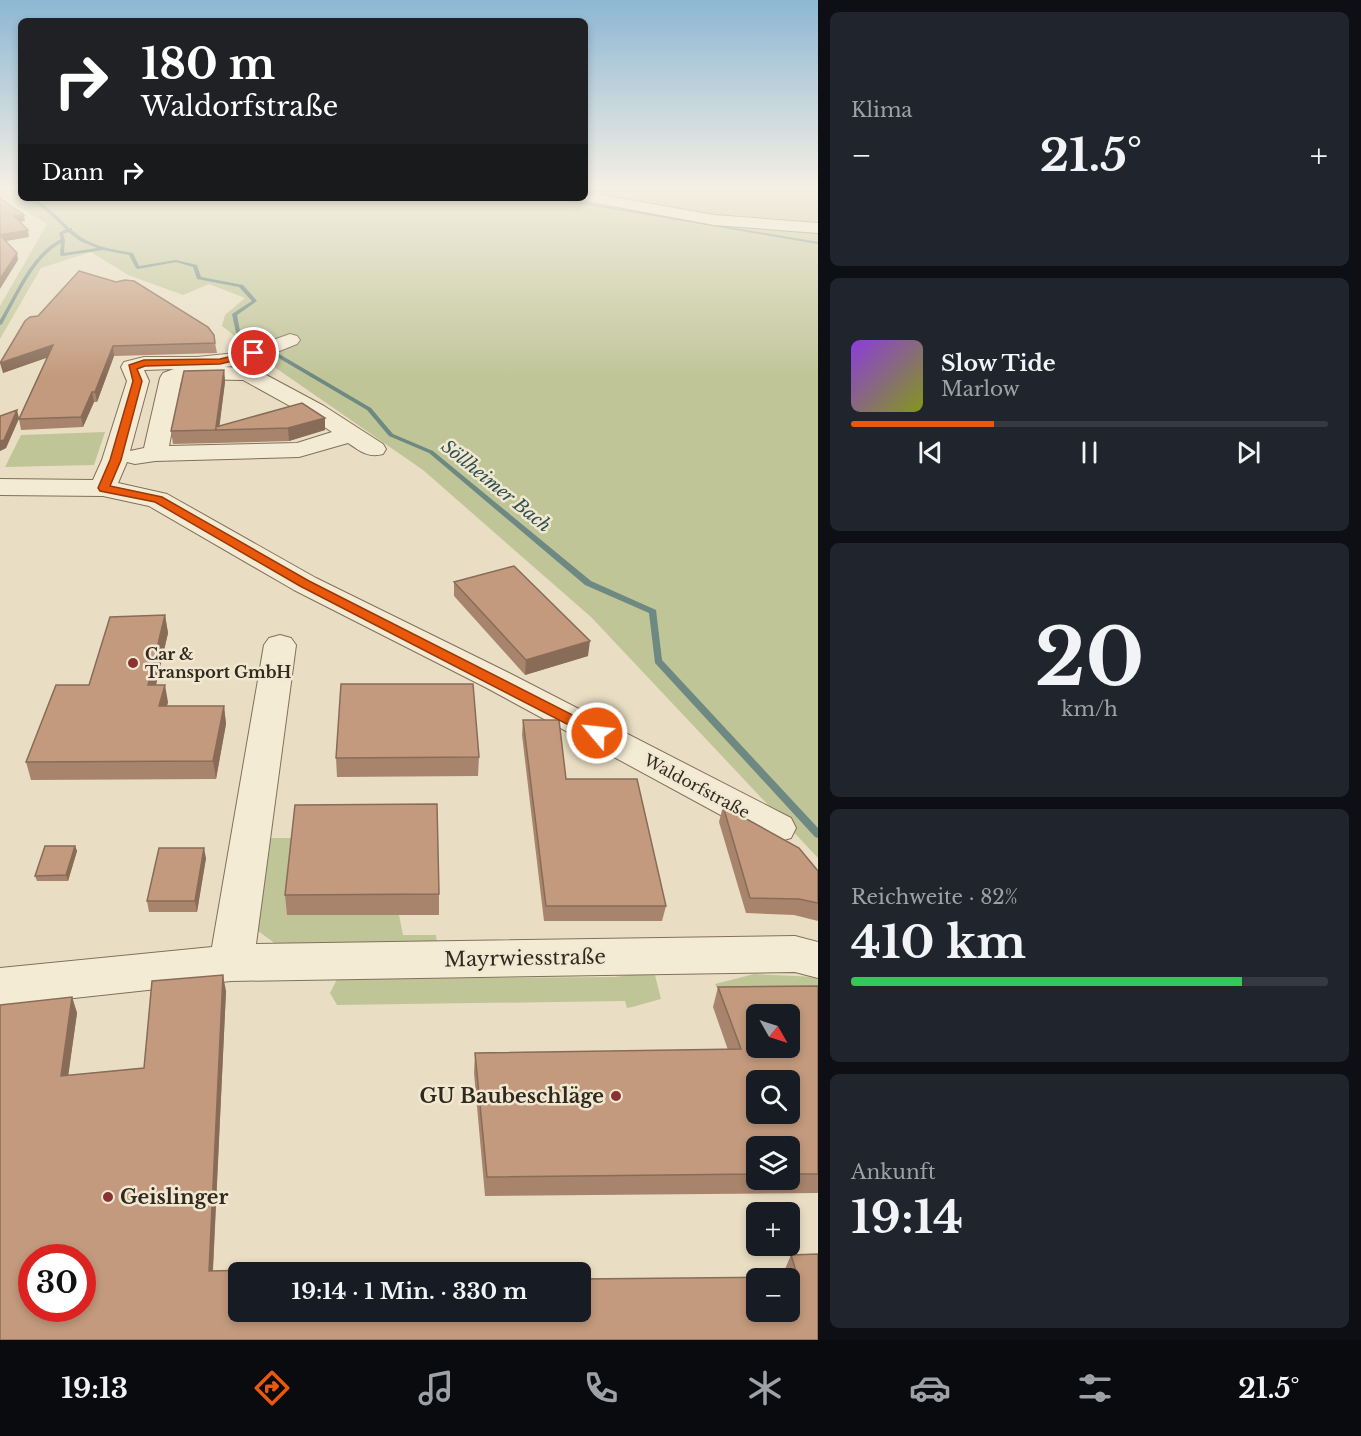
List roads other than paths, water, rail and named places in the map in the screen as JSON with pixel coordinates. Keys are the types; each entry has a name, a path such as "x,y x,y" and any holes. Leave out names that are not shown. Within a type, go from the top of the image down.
{"street":[{"path":"109,474 138,381 132,367 144,363 220,362 286,341"},
{"path":"155,454 171,378 187,372 247,374 316,411 374,449"},
{"path":"109,474 155,454 299,450 350,434"},
{"name":"Waldorfstraße","path":"0,487 28,486 109,474 305,584 497,680 777,828"},
{"path":"231,963 280,645"},
{"name":"Mayrwiesstraße","path":"0,987 231,963 725,954 795,954 818,960"}],"waterway":[{"path":"0,324 46,252"},
{"name":"Söllheimer Bach","path":"62,252 62,255 85,252"},
{"name":"Söllheimer Bach","path":"118,252 131,254 138,268 176,261 195,266 199,278 241,286 255,301 234,314 238,332 369,409 391,435 431,452 588,583 653,612 658,661 818,834"}],"place":[{"name":"Car & Transport GmbH","path":"133,663"},
{"name":"GU Baubeschläge","path":"616,1096"},
{"name":"Geislinger","path":"108,1197"}]}
